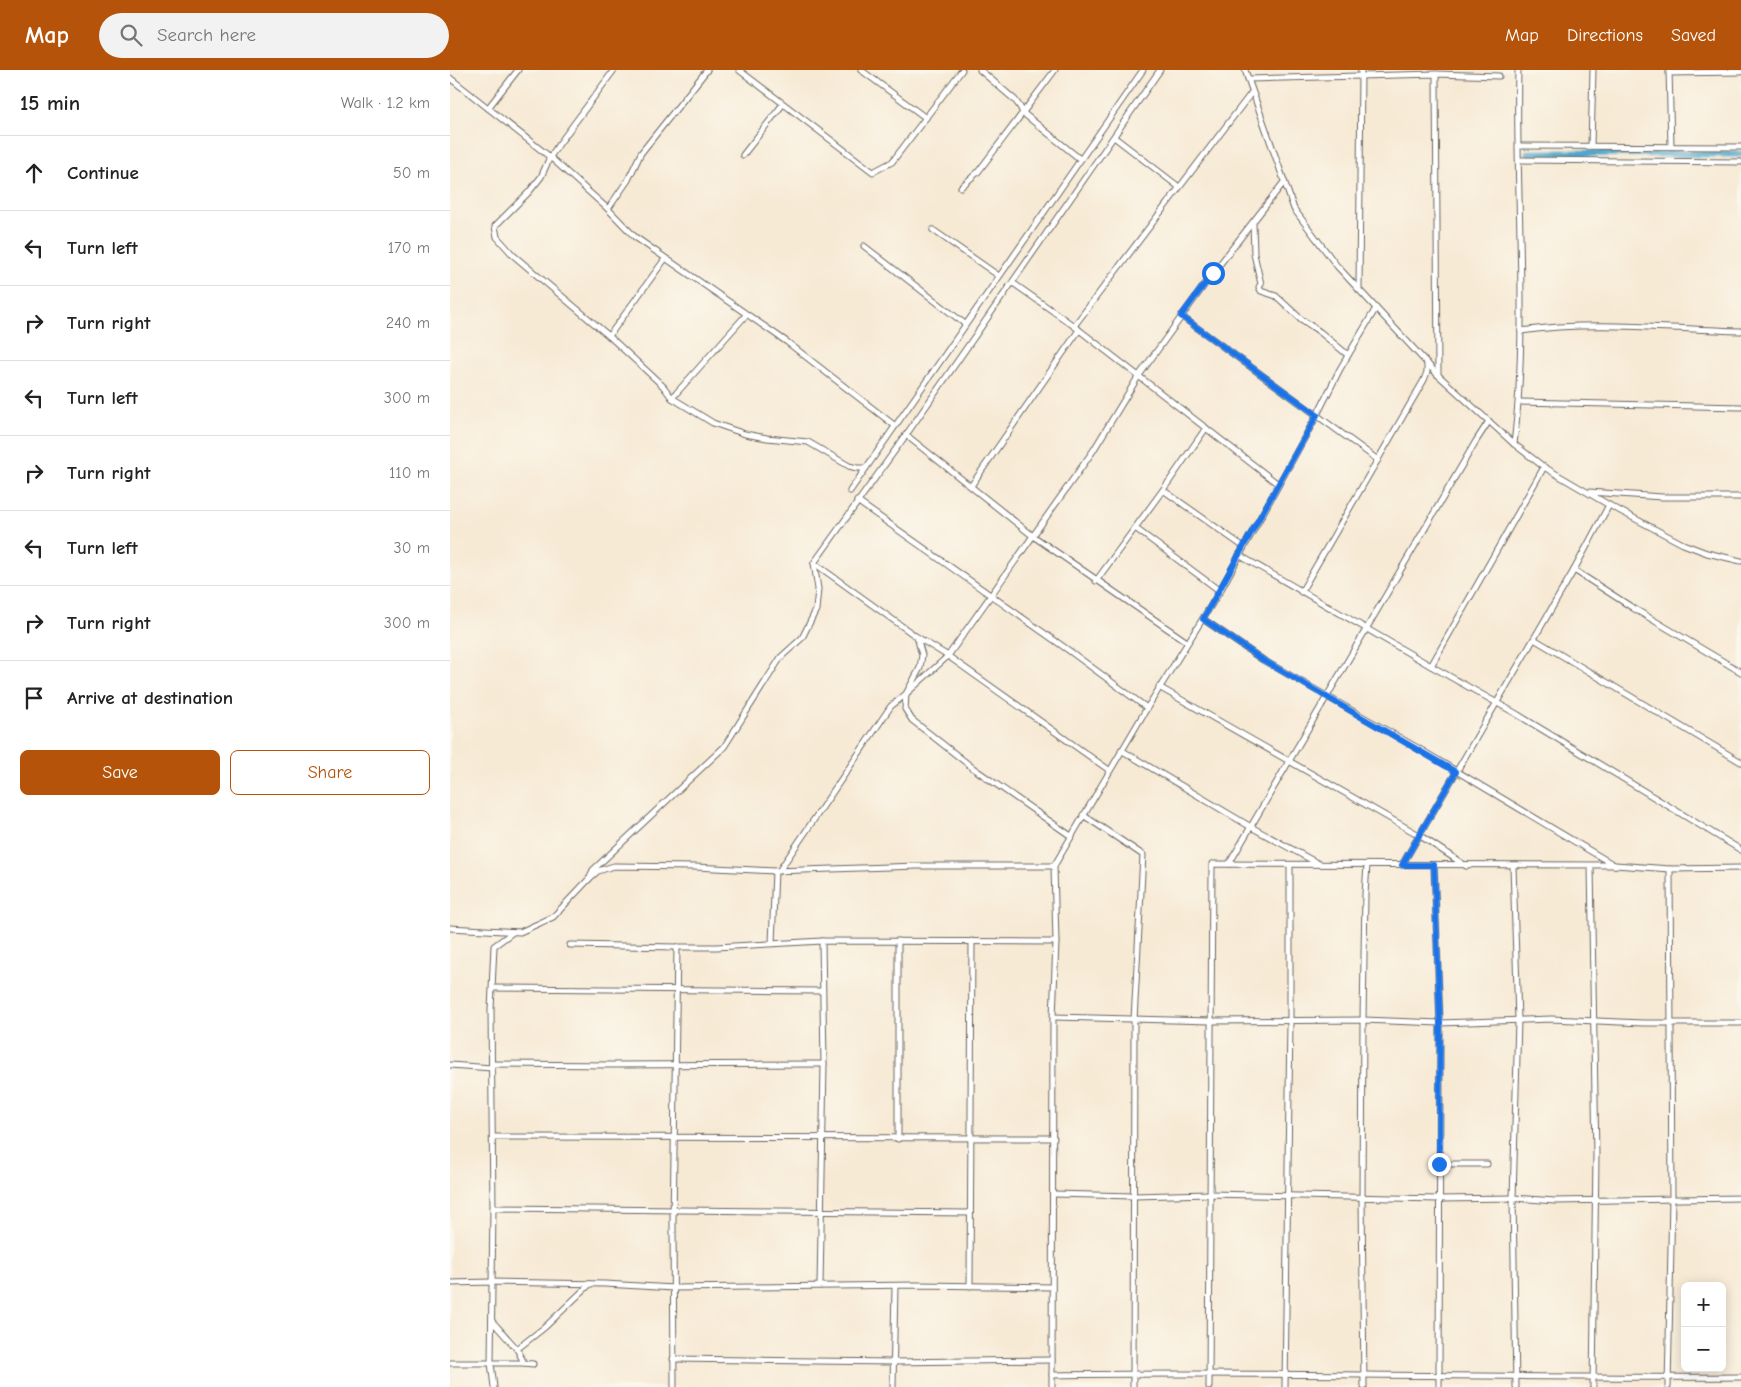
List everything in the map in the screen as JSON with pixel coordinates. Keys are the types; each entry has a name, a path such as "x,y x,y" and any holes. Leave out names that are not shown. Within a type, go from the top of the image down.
{"street":[{"path":"488,108 518,70"},
{"path":"614,70 550,158 541,177 529,192 495,226 497,237 513,255 609,336 663,386 672,398 713,423 745,434 808,442 835,456 849,466 866,468"},
{"path":"608,209 628,180 641,153 707,70"},
{"path":"739,70 873,172 892,162 962,70"},
{"path":"861,70 926,118"},
{"path":"980,70 1020,106 1022,113 1080,159"},
{"path":"961,188 978,172 1055,70"},
{"path":"850,491 894,425 1143,70"},
{"path":"589,879 593,870 724,747 781,657 802,638 816,610 818,589 814,563 1013,283 1160,70"},
{"path":"1246,70 1252,92 1294,209 1337,266 1438,375 1514,444 1544,466 1586,492 1683,544 1706,553 1741,561"},
{"path":"1359,290 1361,70"},
{"path":"1514,444 1519,402 1520,331 1518,70"},
{"path":"1591,146 1593,70"},
{"path":"1672,146 1669,71 1741,72"},
{"path":"1248,79 1436,74 1499,76"},
{"path":"1436,74 1438,375"},
{"path":"450,78 550,158 608,209 634,237 786,342 894,425"},
{"path":"1074,326 1252,92"},
{"path":"744,155 783,104"},
{"path":"1114,138 1179,187"},
{"path":"1519,146 1741,147"},
{"path":"1519,160 1741,162"},
{"path":"772,943 777,871 891,706 948,656 1094,451 1138,377 1181,316 1284,182"},
{"path":"1253,222 1254,254 1261,291 1276,296 1301,319 1348,355"},
{"path":"934,230 999,276"},
{"path":"864,246 965,324"},
{"path":"609,336 665,259"},
{"path":"1013,283 1074,326 1278,484"},
{"path":"1052,1387 1053,1017 1056,942 1054,866 1159,687 1220,591 1348,355 1376,308"},
{"path":"672,398 746,315"},
{"path":"1181,316 1378,460"},
{"path":"1520,331 1609,325 1741,331"},
{"path":"971,486 1079,330"},
{"path":"1301,592 1424,380 1427,363"},
{"path":"1519,402 1741,407"},
{"path":"1229,864 1489,421"},
{"path":"1096,581 1206,428"},
{"path":"906,435 1033,536 1187,642"},
{"path":"1431,666 1544,466"},
{"path":"1163,490 1244,547"},
{"path":"1586,492 1662,497 1741,497"},
{"path":"857,501 1147,708"},
{"path":"1402,865 1574,570 1609,504"},
{"path":"1135,528 1220,591"},
{"path":"1239,555 1496,702 1741,850"},
{"path":"814,563 1109,770"},
{"path":"1574,570 1633,608 1741,672"},
{"path":"1203,619 1263,660 1615,865"},
{"path":"917,637 922,655 920,668 906,694 905,709 912,720 973,768 1071,836"},
{"path":"1534,639 1741,762"},
{"path":"1159,687 1419,835 1466,866"},
{"path":"1121,750 1250,827 1320,865"},
{"path":"1083,815 1143,855 1134,1020 1133,1387"},
{"path":"1209,1387 1212,864 1615,865 1670,869 1741,868"},
{"path":"1285,1387 1290,865"},
{"path":"1364,1387 1362,1020 1367,865"},
{"path":"1434,865 1440,1023 1439,1387"},
{"path":"450,928 520,932 553,917 598,871 614,866 777,871 917,866 1054,866"},
{"path":"1513,866 1518,1020 1513,1198 1516,1387"},
{"path":"1591,866 1596,1156 1593,1387"},
{"path":"1668,1387 1672,1199 1670,869"},
{"path":"494,1387 491,1363 494,1208 491,1010 494,946 513,932"},
{"path":"570,945 716,947 822,941 1056,942"},
{"path":"820,1286 824,1064 822,941"},
{"path":"898,941 898,1139"},
{"path":"970,1286 972,941"},
{"path":"674,1387 675,991 677,947"},
{"path":"493,988 822,991"},
{"path":"1053,1017 1211,1021 1362,1020 1440,1023 1518,1020 1741,1023"},
{"path":"450,1065 824,1064"},
{"path":"493,1137 1054,1138"},
{"path":"1439,1164 1488,1164"},
{"path":"1053,1194 1134,1196 1210,1194 1439,1199 1513,1198 1555,1201 1741,1198"},
{"path":"494,1208 970,1213"},
{"path":"450,1283 590,1284 674,1288 820,1286 1052,1287"},
{"path":"517,1349 544,1327 590,1284"},
{"path":"893,1387 895,1286"},
{"path":"492,1321 517,1349 524,1363"},
{"path":"674,1359 893,1362 1052,1360"},
{"path":"450,1363 533,1364"},
{"path":"1052,1375 1209,1373 1516,1377 1741,1377"}],"waterway":[{"path":"1528,153 1741,154"}],"route":[{"path":"1213,273 1181,316 1317,415 1203,619 1263,660 1416,747 1456,772 1402,865 1434,865 1440,1023 1439,1164"}]}
